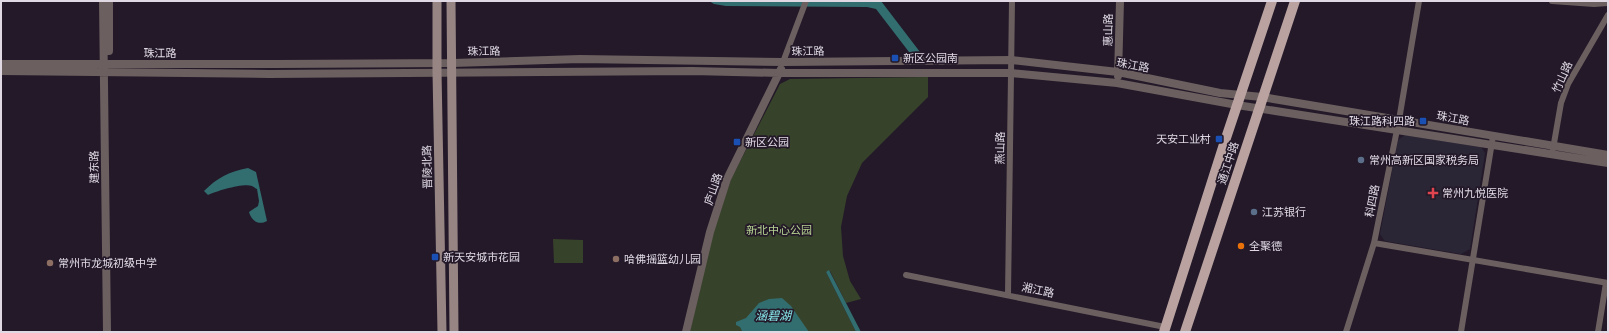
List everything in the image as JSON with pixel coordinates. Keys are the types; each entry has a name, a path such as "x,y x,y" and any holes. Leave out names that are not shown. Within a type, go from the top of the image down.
{"main road":[{"name":"晋陵北路","path":"437,1 442,332"},
{"path":"451,1 453,67 454,332"},
{"name":"通江中路","path":"1165,329 1237,104 1242,94 1272,1"},
{"name":"通江中路","path":"1185,332 1295,1"}],"street":[{"name":"建东路","path":"103,1 112,332"},
{"name":"建东路","path":"107,332 106,68 109,1"},
{"path":"783,62 806,1"},
{"name":"燕山路","path":"1008,295 1012,1"},
{"name":"惠山路","path":"1117,83 1120,1"},
{"name":"科四路","path":"1346,332 1374,243 1399,120 1419,1"},
{"path":"1552,1 1594,4 1608,3"},
{"name":"竹山路","path":"1553,150 1561,103 1568,84 1608,15"},
{"name":"珠江路","path":"453,67 580,59 783,62 1011,60 1118,72 1220,92 1262,97 1493,136 1608,163"},
{"name":"庐山路","path":"686,332 710,232 727,178 783,62"},
{"name":"珠江路","path":"1,64 106,68"},
{"name":"珠江路","path":"1,71 106,68 453,67 779,73 1011,73 1117,83 1492,145 1608,155"},
{"path":"1461,332 1493,136"},
{"path":"1374,243 1607,283 1598,332"},
{"name":"湘江路","path":"906,275 1008,295 1165,329"}],"shaded area":[{"name":"常州九悦医院","path":"1405,135 1481,147 1485,153 1470,249 1461,254 1385,241 1380,234 1398,140"}],"green space":[{"name":"新北中心公园","path":"928,77 928,97 862,163 847,196 841,227 843,256 850,281 861,299 846,303 830,271 826,272 856,332 690,332 713,233 731,179 780,84 790,79"},
{"path":"553,239 583,240 583,263 554,263"}],"water":[{"path":"709,1 881,1 920,52 909,52 876,9 867,7 726,6 714,4"},
{"path":"248,168 256,172 267,221 261,223 253,220 249,212 258,206 259,201 257,189 252,186 236,186 208,195 204,191 224,176 235,171"},
{"path":"829,270 861,332 856,332 826,272"},
{"name":"涵碧湖","path":"782,298 791,306 809,332 740,332 742,331 740,327 736,325 736,322 746,318 759,303 769,299"}],"place":[{"name":"新区公园南","path":"895,58"},
{"name":"珠江路科四路","path":"1423,121"},
{"name":"天安工业村","path":"1219,139"},
{"name":"新区公园","path":"737,142"},
{"name":"常州高新区国家税务局","path":"1361,160"},
{"name":"常州九悦医院","path":"1433,193"},
{"name":"江苏银行","path":"1254,212"},
{"name":"全聚德","path":"1241,246"},
{"name":"新天安城市花园","path":"435,257"},
{"name":"哈佛摇篮幼儿园","path":"616,259"},
{"name":"常州市龙城初级中学","path":"50,263"}]}
